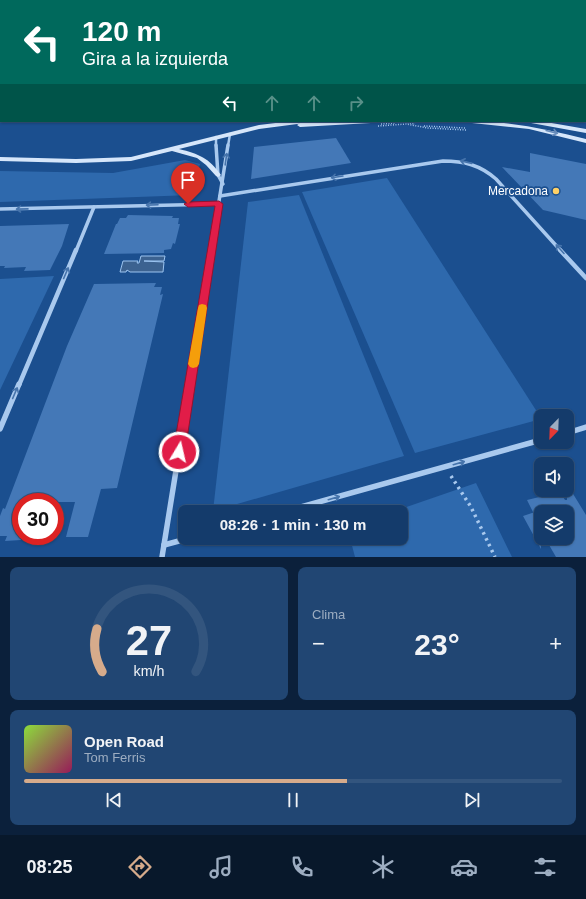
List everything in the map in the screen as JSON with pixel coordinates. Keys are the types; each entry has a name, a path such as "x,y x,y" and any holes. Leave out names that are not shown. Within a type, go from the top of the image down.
{"main road":[{"path":"0,159 76,161 131,158 230,134 298,122"},
{"path":"499,122 538,129 586,141"},
{"path":"536,122 586,131"},
{"path":"269,126 375,124"},
{"path":"171,148 203,158 210,163 218,175"}],"street":[{"path":"162,557 230,134"},
{"path":"216,138 218,175 223,184"},
{"path":"220,196 443,161 460,160 475,164 487,171 496,179 586,278"},
{"path":"0,209 219,204"},
{"path":"0,429 94,207"},
{"path":"574,431 586,428"},
{"path":"308,505 534,442"},
{"path":"164,545 178,541"}],"path":[{"path":"375,124 407,122 425,126 469,129"},
{"path":"375,124 406,124 428,128 472,131"},
{"path":"447,466 471,507 495,557"}],"shaded area":[{"path":"185,160 200,164 192,195 0,202 0,171 113,173"},
{"path":"387,178 535,409 534,409 534,421 415,453 302,192"},
{"path":"299,195 404,456 234,505 214,505 248,202"},
{"path":"141,256 165,256 164,261 144,261 164,262 163,272 130,272 127,270 126,272 120,272 123,261 138,261 137,263 139,263"},
{"path":"54,276 0,390 0,279"},
{"path":"476,483 512,557 355,557 352,545 408,545 408,506"}],"building":[{"path":"336,138 351,163 251,179 254,147"},
{"name":"Mercadona","path":"530,153 586,164 586,220 543,210 502,167 530,172"},
{"path":"128,215 173,216 172,218 179,218 178,224 180,224 175,244 173,243 171,249 164,250 164,253 104,254 116,224 120,218 126,218"},
{"path":"69,224 62,246 50,270 24,271 26,267 4,268 5,266 0,266 0,226"},
{"path":"156,283 154,287 162,287 160,295 163,294 117,488 101,489 88,537 66,537 75,502 64,502 64,493 12,493 12,541 5,541 7,536 0,536 0,516 3,508 5,509 67,346 94,284"},
{"path":"574,495 586,515 586,557 556,557 549,545 574,545 574,505 534,505 533,512 527,500 539,497 563,497 565,500 567,500 567,497 574,497"},
{"path":"534,512 534,536 523,516"}],"slow traffic":[{"path":"193,364 202,308"}],"place":[{"name":"Mercadona","path":"556,191"}],"route":[{"path":"179,452 219,204 188,204"}]}
